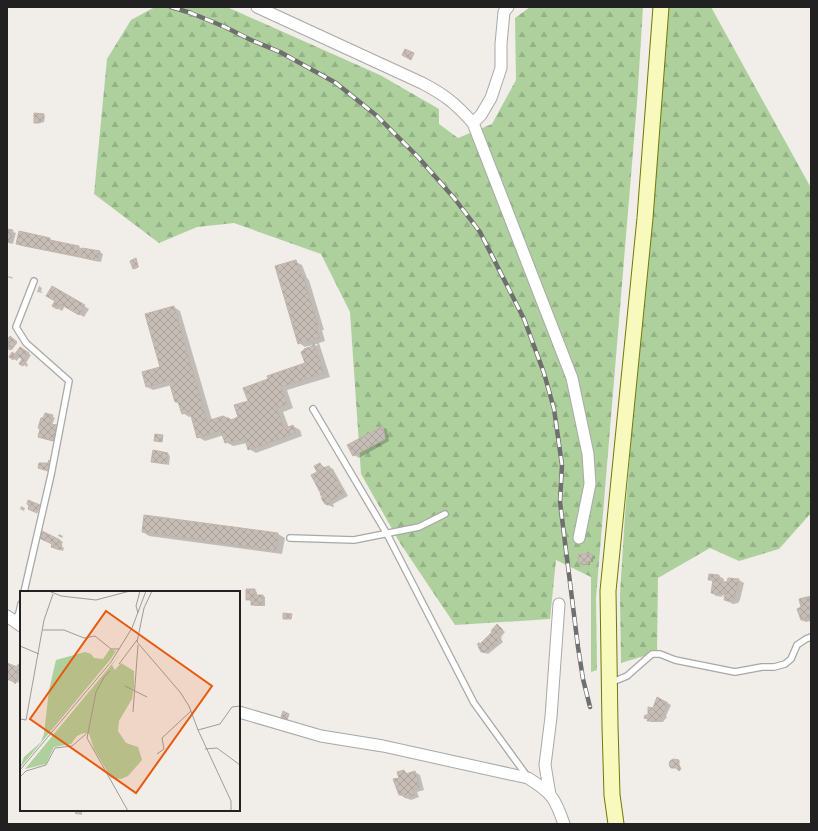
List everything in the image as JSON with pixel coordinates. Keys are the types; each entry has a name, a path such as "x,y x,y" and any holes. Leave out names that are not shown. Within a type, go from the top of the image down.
{"main road":[{"path":"616,824 612,795 608,591 645,218 661,7"}],"street":[{"path":"258,7 422,83 444,95 458,106 473,123 572,378 588,454 590,484 579,538"},
{"path":"473,123 491,98 501,68 501,44 504,12 508,7"},
{"path":"550,795 545,765 551,717 559,604"},
{"path":"240,712 321,736 383,746 528,778 545,789 556,802 564,824"}],"lane":[{"path":"24,591 51,475 69,381 26,343 16,327 34,281"},
{"path":"313,409 388,534 474,703 528,778"},
{"path":"290,538 354,540 419,527 445,514"},
{"path":"14,622 20,608"},
{"path":"610,683 627,676 652,654 660,654 675,660 736,672 762,667 774,667 785,664 791,659 797,645 811,637"}],"green space":[{"path":"155,7 227,7 380,75 439,109 439,124 458,138 492,124 516,80 515,18 530,7 643,7 637,103 596,598 597,670 591,672 591,577 556,560 550,619 455,625 400,543 361,474 350,312 321,254 234,223 197,227 159,243 94,194 107,59 131,20"},
{"path":"667,7 711,7 811,188 811,513 779,549 739,561 710,548 658,578 657,652 621,663 620,594 625,515"}],"building":[{"path":"405,49 414,53 411,60 402,55"},
{"path":"34,113 44,114 43,121 34,123"},
{"path":"7,229 13,230 11,243 7,242"},
{"path":"19,231 50,238 50,240 79,246 77,256 16,244"},
{"path":"82,248 100,251 98,261 81,257"},
{"path":"136,258 138,267 133,269 130,261"},
{"path":"296,260 301,275 303,275 318,326 316,327 320,338 313,340 324,373 281,387 287,404 277,408 284,429 293,425 296,433 248,450 245,439 225,443 221,431 197,438 190,412 182,414 178,402 175,402 169,381 146,387 142,372 160,367 145,314 174,306 207,421 223,416 231,420 238,417 234,405 248,401 243,388 268,379 267,376 305,363 301,352 304,349 313,346 311,340 298,344 275,266"},
{"path":"52,286 85,305 79,315 60,304 57,309 52,306 55,301 46,296"},
{"path":"10,336 17,342 10,350 7,348 9,344 7,340"},
{"path":"20,347 29,353 24,360 26,361 23,366 19,364 22,359 16,355 13,360 9,357 12,352 15,354"},
{"path":"45,413 53,415 50,424 57,425 53,441 38,437 40,429 38,428 41,418 43,418"},
{"path":"383,426 385,439 353,456 347,445"},
{"path":"155,434 163,435 162,442 154,441"},
{"path":"153,450 168,453 166,464 151,462"},
{"path":"49,460 48,471 38,468 39,463 48,463"},
{"path":"320,463 323,468 329,466 344,493 329,502 330,504 327,505 321,498 323,498 311,475 317,472 314,466"},
{"path":"28,500 40,505 37,513 28,509"},
{"path":"144,515 278,533 276,551 142,532"},
{"path":"42,531 60,540 59,544 62,545 60,550 51,547 52,544 39,538"},
{"path":"578,554 592,554 592,558 590,558 591,561 588,561 588,564 579,564"},
{"path":"709,574 719,575 719,581 727,582 728,578 739,579 734,600 724,600 726,589 724,595 711,593 713,580 708,580"},
{"path":"246,589 255,589 255,595 263,595 263,605 251,605 251,600 246,600"},
{"path":"811,596 811,618 801,620 797,609 801,607 799,599"},
{"path":"283,613 292,614 291,619 283,619"},
{"path":"497,624 503,630 498,635 500,636 498,637 501,640 484,653 481,652 478,646 492,632 491,631"},
{"path":"7,663 17,667 18,664 20,665 15,684 7,679"},
{"path":"657,697 668,703 663,714 665,715 660,721 647,721 648,719 644,718 645,715 648,715 648,707 653,708"},
{"path":"283,711 289,714 287,720 281,717"},
{"path":"673,759 679,760 681,769 679,771 676,768 671,768 669,765 670,761"},
{"path":"404,770 406,774 415,771 420,787 413,789 415,795 405,798 404,793 399,795 393,779 399,778 397,772"}],"railway":[{"path":"171,7 191,13 225,27 280,52 336,83 377,116 418,157 454,198 480,232 524,319 544,373 554,409 562,465 560,502 578,647 583,679 590,707"}]}
